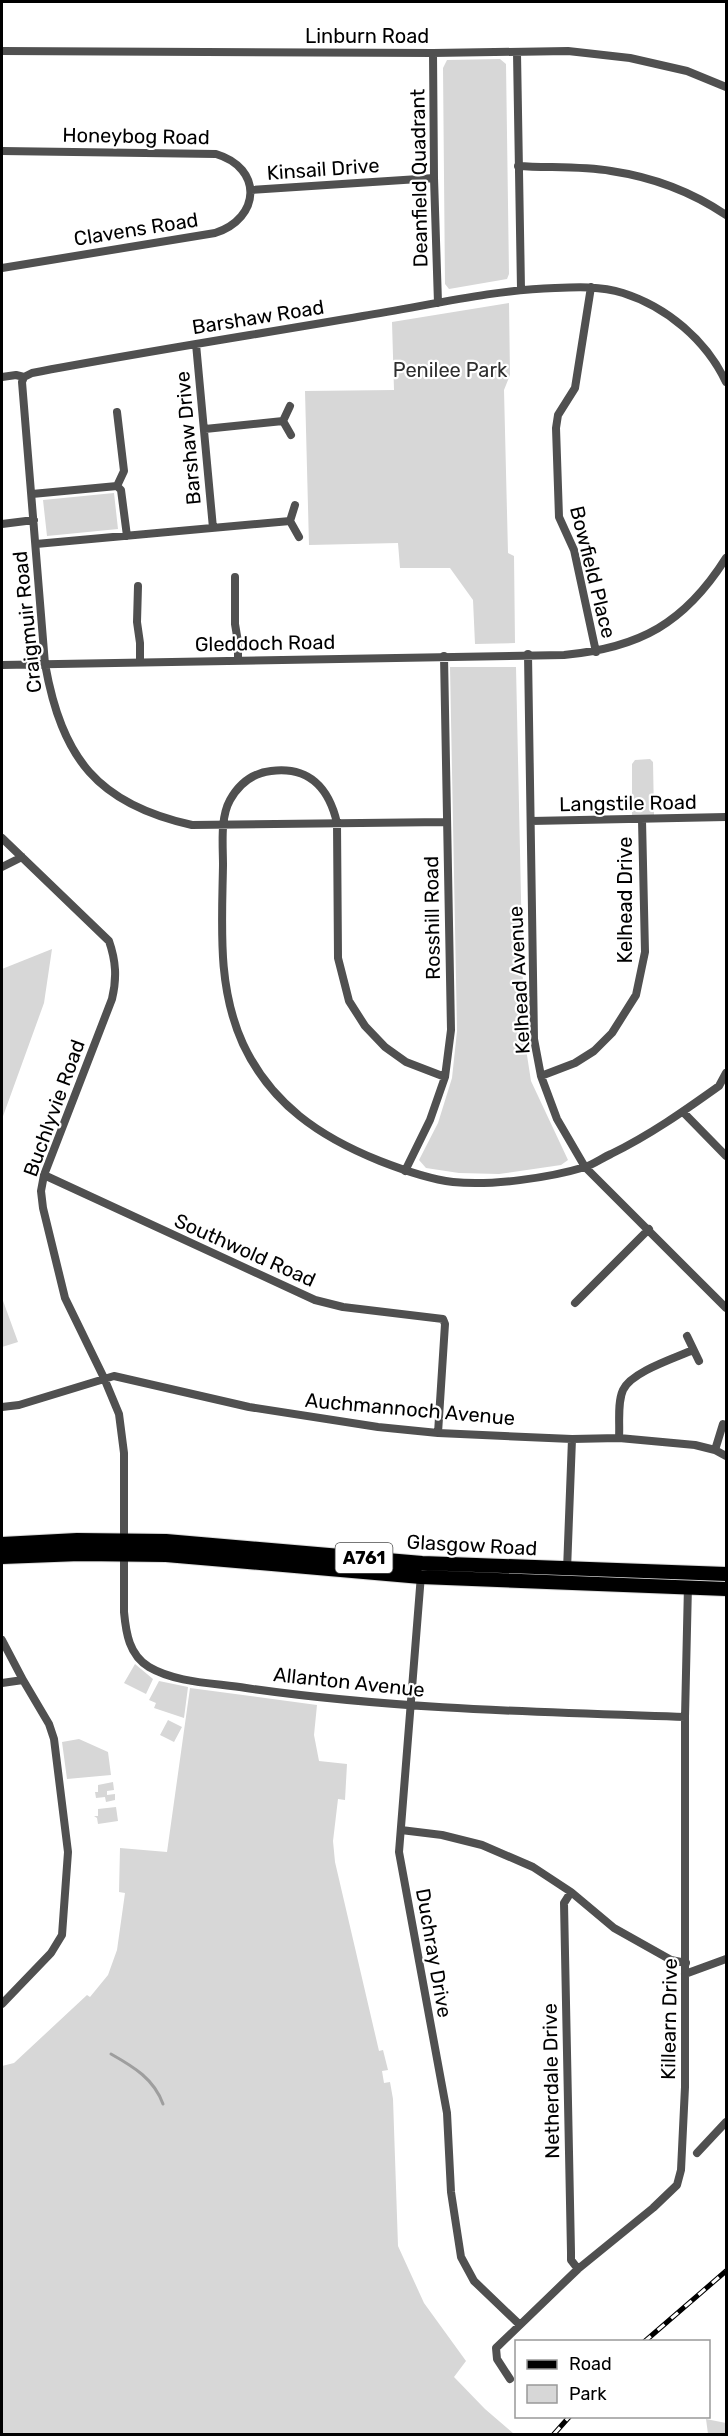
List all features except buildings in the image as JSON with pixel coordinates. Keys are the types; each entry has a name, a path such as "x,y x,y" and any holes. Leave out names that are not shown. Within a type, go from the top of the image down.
{"main road":[{"name":"Glasgow Road","path":"2,1544 123,1547 196,1542 422,1570 688,1580 726,1589"},
{"name":"Glasgow Road","path":"2,1557 64,1547"},
{"name":"Glasgow Road","path":"688,1580 726,1574"}],"street":[{"name":"Linburn Road","path":"2,51 433,53 568,51 630,58 687,71 726,87"},
{"name":"Deanfield Quadrant","path":"433,53 438,303"},
{"path":"517,53 521,289"},
{"name":"Honeybog Road","path":"2,151 216,153 232,159 245,171 250,190"},
{"path":"518,166 610,170 654,180 703,199 726,215"},
{"name":"Kinsail Drive","path":"250,190 434,178"},
{"name":"Clavens Road","path":"2,268 215,233 240,219 249,206 250,190"},
{"name":"Barshaw Road","path":"2,377 24,376 196,344 521,289 591,287 622,293 654,306 681,324 704,345 726,382"},
{"name":"Bowfield Place","path":"591,287 575,388 558,415 556,428 559,517 574,550 596,652"},
{"name":"Barshaw Drive","path":"196,344 213,528"},
{"name":"Craigmuir Road","path":"24,376 22,382 45,664 52,701 61,725 88,771 105,788 128,804 161,818 192,825 447,822"},
{"path":"283,421 290,406"},
{"path":"117,412 124,471 117,486"},
{"path":"205,429 283,421"},
{"path":"283,421 291,435"},
{"path":"32,494 117,486"},
{"path":"117,486 121,490 127,536"},
{"path":"295,505 290,521 299,537"},
{"path":"2,524 34,520"},
{"path":"36,544 290,521"},
{"name":"Gleddoch Road","path":"2,665 564,655 596,652 618,647 645,636 676,617 711,582 726,558"},
{"path":"235,577 238,660"},
{"path":"138,586 136,622 140,643 140,662"},
{"name":"Kelhead Avenue","path":"528,654 534,1039 541,1076 557,1119 585,1167 726,1308"},
{"name":"Rosshill Road","path":"405,1171 430,1120 445,1077 451,1030 444,656"},
{"path":"445,1077 406,1062 385,1047 361,1020 350,1001 339,958 337,823 333,804 321,788 305,775 286,770 268,771 246,780 228,802 224,825 222,956 230,1008 243,1045 270,1087 300,1118 344,1146 405,1171 453,1182 516,1181 585,1167 643,1139 723,1084 726,1073"},
{"name":"Langstile Road","path":"531,821 726,817"},
{"name":"Kelhead Drive","path":"541,1076 575,1063 594,1051 612,1033 636,995 645,952 642,820"},
{"name":"Buchlyvie Road","path":"2,838 109,941 115,960 116,984 112,999 44,1175 41,1191 65,1298 119,1414 124,1454 123,1547"},
{"path":"2,867 22,857"},
{"path":"683,1112 726,1155"},
{"name":"Southwold Road","path":"44,1175 315,1300 442,1319 445,1324 438,1433"},
{"path":"575,1303 649,1229"},
{"path":"687,1335 699,1361"},
{"path":"619,1438 621,1400 623,1390 630,1380 693,1350"},
{"name":"Auchmannoch Avenue","path":"2,1407 19,1405 114,1376 249,1407 310,1418 438,1433 572,1439 619,1438 695,1445 715,1450 726,1456"},
{"path":"715,1450 723,1425"},
{"path":"567,1575 572,1439"},
{"name":"Allanton Avenue","path":"123,1547 126,1633 137,1656 147,1666 168,1676 271,1692 412,1706 685,1717"},
{"name":"Duchray Drive","path":"422,1570 399,1852 447,2113 451,2192 461,2257 474,2281 520,2325"},
{"name":"Killearn Drive","path":"510,2379 497,2359 496,2348 578,2269 653,2208 677,2185 681,2170 685,2087 685,1717 688,1580"},
{"path":"2,1640 49,1724 54,1739 68,1852 62,1935 58,1944 2,2004"},
{"path":"2,1683 23,1680"},
{"path":"401,1830 442,1834 482,1845 533,1867 571,1892 614,1928 670,1960 686,1963"},
{"name":"Netherdale Drive","path":"571,1892 564,1903 570,2241 571,2260 578,2269"},
{"path":"686,1974 726,1959"},
{"path":"697,2153 726,2122"}],"green space":[{"path":"500,59 506,64 509,274 507,279 449,289 445,284 443,68 447,60"},
{"name":"Penilee Park","path":"509,303 510,375 504,390 508,553 514,556 515,643 475,644 473,600 450,568 400,568 398,543 309,545 305,391 394,390 392,322"},
{"path":"114,493 118,529 47,536 43,500"},
{"path":"450,667 516,667 524,1036 531,1081 568,1160 561,1165 499,1174 459,1173 426,1168 419,1160 438,1123 452,1078 457,1031"},
{"path":"650,759 653,762 654,815 632,816 632,764 635,760"},
{"path":"52,949 44,1003 2,1119 2,969"},
{"path":"2,1298 18,1342 2,1347"},
{"path":"135,1664 153,1679 146,1694 124,1683"},
{"path":"159,1681 188,1687 184,1718 154,1708 156,1703 149,1700"},
{"path":"190,1688 317,1705 314,1735 319,1761 347,1764 345,1800 338,1799 333,1841 335,1862 379,2051 383,2050 388,2070 382,2071 384,2083 390,2082 393,2099 398,2246 424,2303 466,2361 454,2377 485,2409 514,2434 2,2434 2,2066 14,2063 87,1995 90,1997 108,1975 117,1950 125,1893 119,1892 120,1848 167,1852"},
{"path":"168,1720 182,1727 174,1742 160,1735"},
{"path":"79,1739 108,1752 111,1775 67,1779 62,1742"},
{"path":"113,1782 114,1790 107,1791 107,1795 115,1794 115,1800 106,1802 105,1797 96,1798 95,1792 98,1792 98,1785"},
{"path":"116,1807 118,1821 98,1824 94,1816 98,1816 98,1809"},
{"path":"706,2419 726,2423 726,2434 708,2434"}],"waterway":[{"path":"111,2054 149,2081 163,2104"}],"railway":[{"path":"646,2340 726,2271"},
{"path":"554,2434 568,2418"}]}
